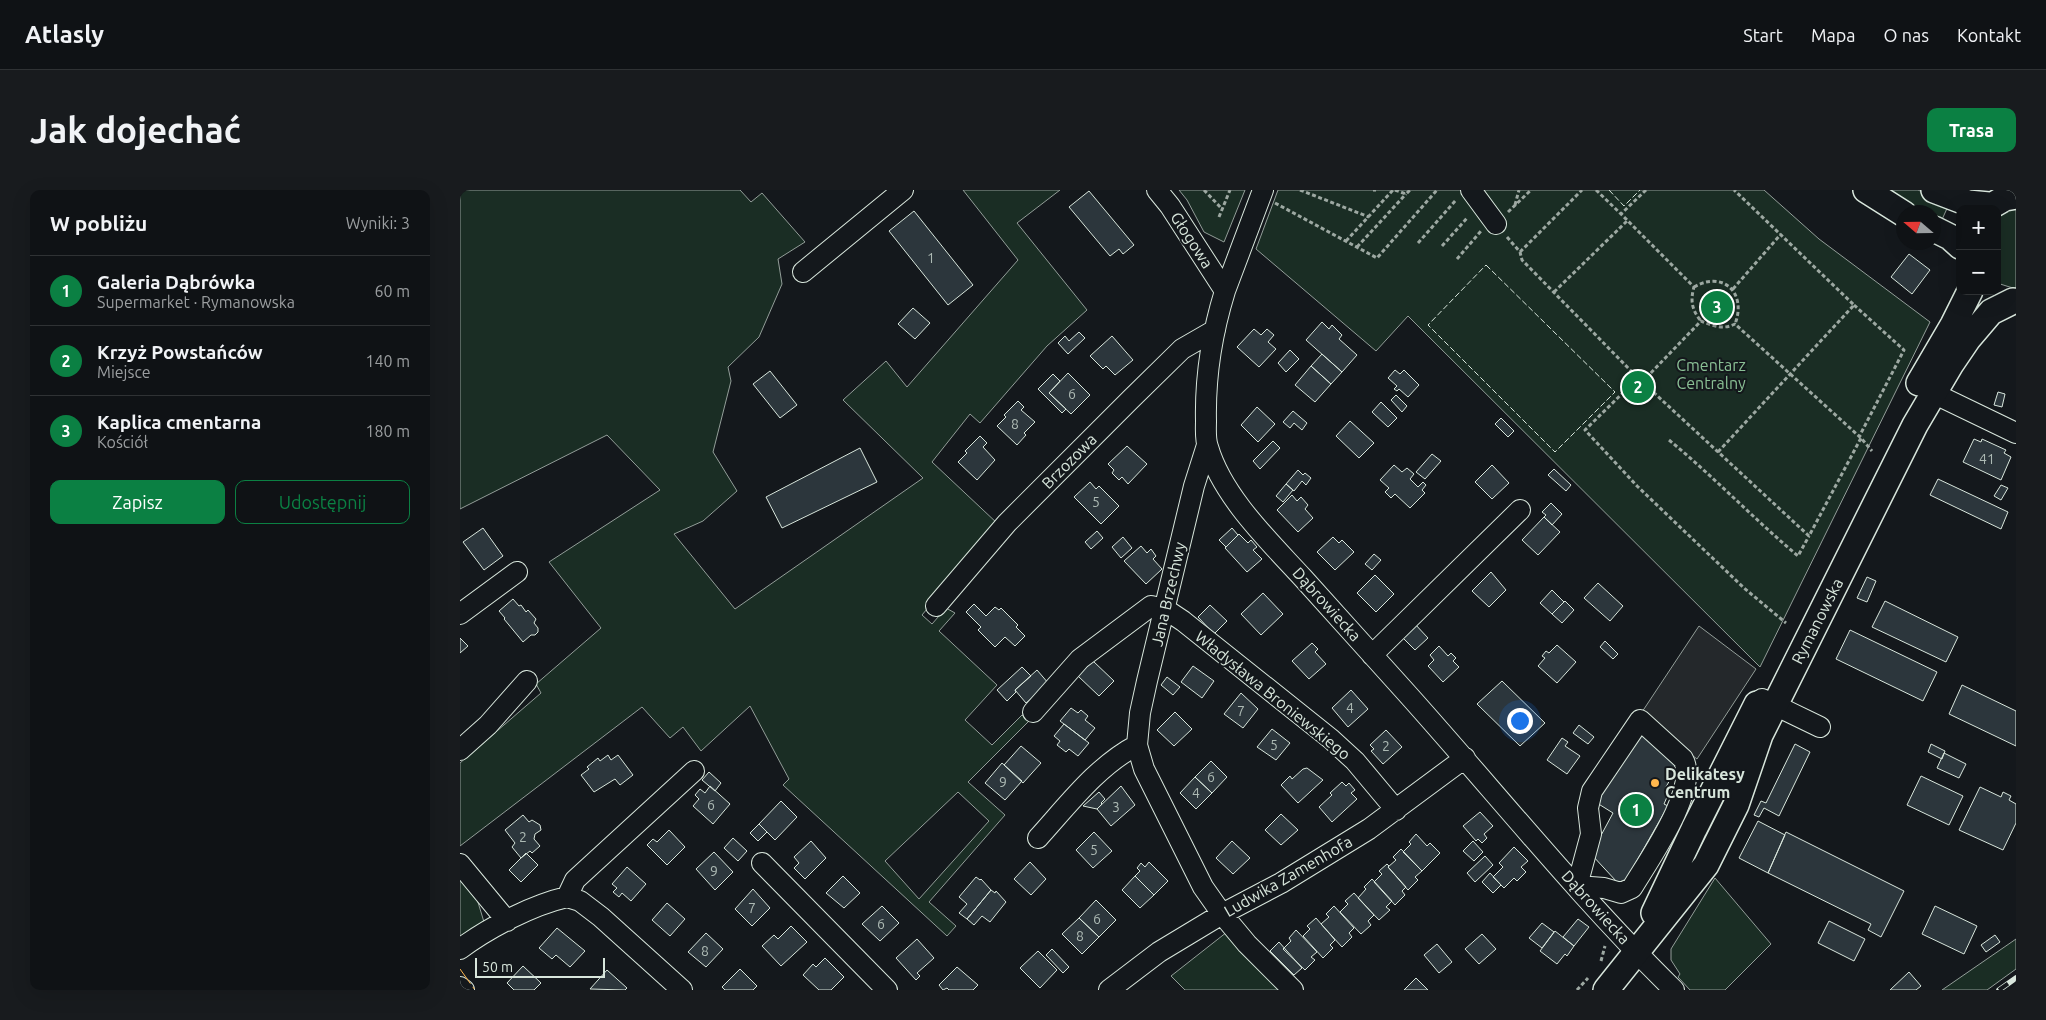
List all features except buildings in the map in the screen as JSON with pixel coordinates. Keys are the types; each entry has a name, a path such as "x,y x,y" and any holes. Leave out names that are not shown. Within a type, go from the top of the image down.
{"main road":[{"path":"1866,190 1896,209"},
{"path":"1934,190 1978,205"},
{"path":"1991,205 2004,198 2016,196"},
{"path":"1941,232 1956,242"},
{"name":"Rymanowska","path":"1598,984 1636,952 1706,865 1736,805 1760,734 1767,702 1874,469 1909,401 1957,318 1968,295"},
{"path":"1995,295 2014,301"},
{"name":"Rymanowska","path":"1767,702 1933,393 1951,364 1985,319 1998,307 2014,301"}],"street":[{"path":"803,272 903,190"},
{"name":"Głogowa","path":"1157,190 1170,206 1225,291"},
{"name":"Dąbrowiecka","path":"1267,195 1246,234 1225,291 1215,330 1206,398 1207,445 1217,472 1228,492 1281,555 1465,758 1636,952 1674,990"},
{"name":"Brzozowa","path":"936,606 1007,522 1131,399 1182,349 1215,330"},
{"path":"1934,359 1931,381 1933,393 2016,433"},
{"name":"Jana Brzechwy","path":"1207,445 1194,486 1140,713 1137,745 1144,769 1203,887 1247,944 1293,990"},
{"path":"1372,655 1520,510"},
{"path":"460,614 517,572"},
{"path":"1032,712 1080,658 1151,606 1165,609"},
{"name":"Władysława Broniewskiego","path":"1165,609 1331,739 1355,761 1396,810"},
{"path":"460,750 488,725 527,681"},
{"path":"1767,702 1820,727"},
{"path":"1640,720 1683,759 1686,765 1686,781 1678,810 1632,888 1621,893 1604,888 1577,886 1591,834 1588,808 1592,791 1640,720"},
{"path":"1038,838 1093,778 1118,755 1137,745"},
{"name":"Ludwika Zamenhofa","path":"1109,990 1159,952 1222,914 1280,883 1369,828 1465,758"},
{"path":"567,896 575,880 694,771"},
{"path":"762,863 887,990"},
{"path":"460,864 507,921"},
{"path":"460,949 478,935 553,900 567,896 580,901 601,917 682,990"},
{"path":"460,987 464,990"}],"path":[{"path":"1204,190 1222,209"},
{"path":"1219,217 1230,190"},
{"path":"1300,190 1369,217"},
{"path":"1346,241 1394,190 1406,194"},
{"path":"1357,247 1410,190"},
{"path":"1267,195 1377,258 1437,190"},
{"path":"1515,206 1520,190"},
{"path":"1418,243 1480,206 1515,206 1531,190"},
{"path":"1520,252 1582,190"},
{"path":"1596,190 1694,287"},
{"path":"1621,214 1646,190"},
{"path":"1669,440 1698,463 1766,530 1798,556 1904,350 1734,190"},
{"path":"1480,206 1520,252 1522,260 1638,378 1809,536"},
{"path":"1442,246 1480,206"},
{"path":"1457,259 1480,206"},
{"path":"1554,292 1627,221"},
{"path":"1732,289 1781,234"},
{"path":"1708,281 1716,281 1732,289 1739,303 1735,324 1729,327 1720,327 1701,321 1695,314 1692,305 1691,296 1694,287 1708,281"},
{"path":"1718,452 1792,374 1854,304"},
{"path":"1638,378 1644,380 1701,321"},
{"path":"1735,324 1792,374 1872,451"},
{"path":"1638,378 1585,430 1637,486 1744,588 1786,623"},
{"path":"1600,964 1606,947 1604,942"},
{"path":"1577,990 1598,984"}],"green space":[{"path":"460,190 740,190 751,202 762,193 805,242 778,259 782,284 759,337 728,367 731,381 713,452 737,491 703,521 674,534 735,609 923,478 843,400 886,361 907,387 1018,260 963,190 1060,190 1017,223 1087,310 1047,346 980,423 970,414 932,462 998,524 922,615 932,624 946,608 955,613 939,631 997,685 965,720 992,745 1022,715 1029,721 968,782 1005,815 929,902 956,926 947,936 783,785 789,779 750,706 701,751 683,727 670,738 642,707 460,846 460,763 541,693 536,684 601,628 549,562 660,490 607,435 460,509","holes":["958,792 989,821 919,899 885,861"]},
{"path":"1179,190 1245,190 1224,242 1204,232 1187,200"},
{"name":"Cmentarz Centralny","path":"1278,190 1764,190 1819,239 1930,322 1760,667 1408,316 1376,351 1256,249"},
{"path":"1877,190 1918,190 1949,204 1941,222 1941,205 1904,205"},
{"path":"2016,208 2016,289 2001,284 2001,213"},
{"path":"1715,878 1771,944 1725,990 1690,990 1678,977 1680,974 1671,960 1671,949"},
{"path":"460,880 477,899 484,922 460,943"},
{"path":"1227,932 1280,990 1185,990 1171,976"},
{"path":"2016,939 2016,969 1987,990 1942,990"}],"shaded area":[{"path":"1699,626 1756,669 1697,759 1640,715"}],"railway":[{"path":"1999,990 2016,978"}],"fence":[{"path":"1609,190 1624,206 1640,190"},
{"path":"1486,265 1615,392 1555,452 1428,325 1486,265"}],"power":[{"path":"460,969 475,990"}],"place":[{"name":"Kaplica cmentarna","path":"1717,307"},
{"name":"Krzyż Powstańców","path":"1638,387"},
{"name":"Delikatesy Centrum","path":"1655,783"},
{"name":"Galeria Dąbrówka","path":"1636,810"}]}
